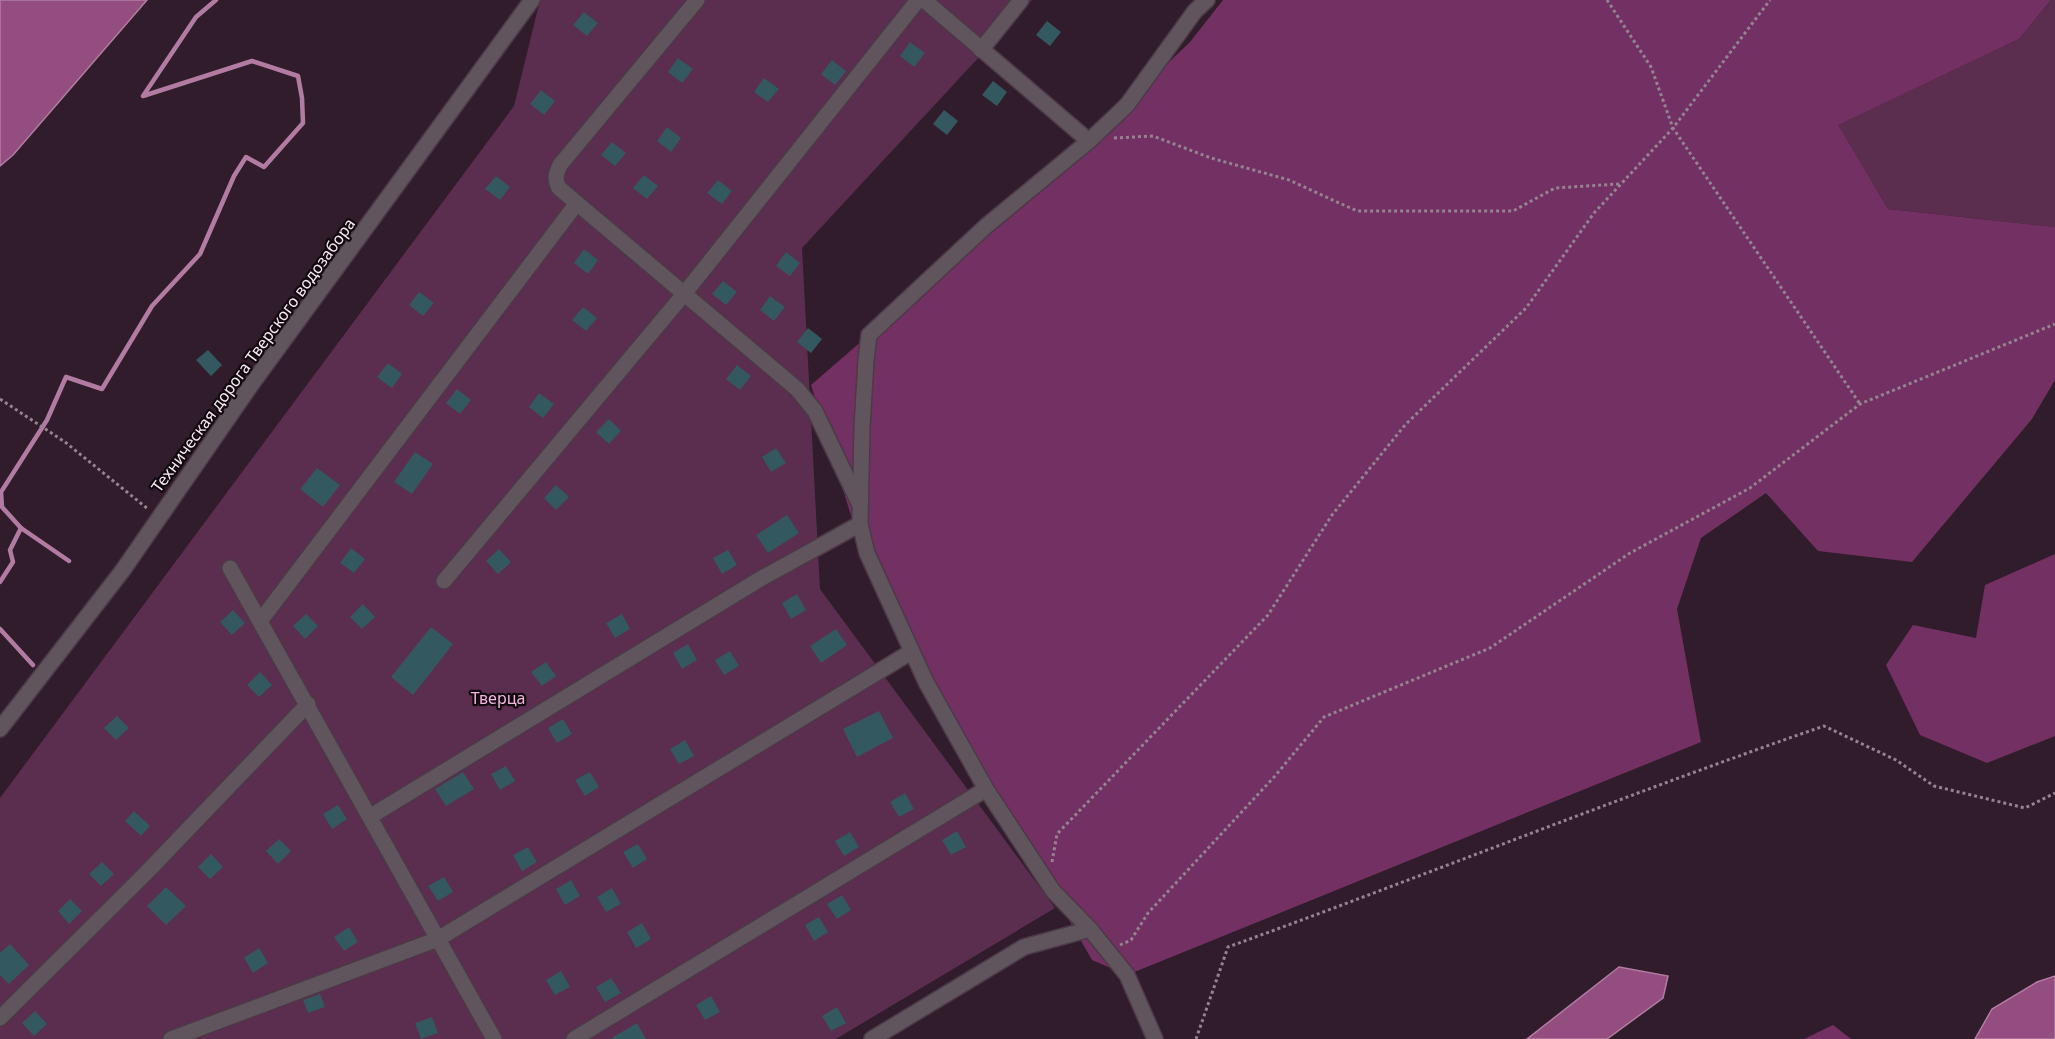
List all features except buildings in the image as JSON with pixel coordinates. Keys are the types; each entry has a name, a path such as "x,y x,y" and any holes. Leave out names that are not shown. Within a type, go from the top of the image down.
{"street":[{"name":"Техническая дорога Тверского водозабора","path":"0,729 123,570 251,385 532,0"},
{"path":"697,0 560,165 555,175 556,182 559,188 797,389 815,411 861,507"},
{"path":"444,581 684,294 918,0"},
{"path":"924,0 1089,141"},
{"path":"981,50 1021,0"},
{"path":"1155,1039 1126,975 1090,929 1053,891 986,789 911,652 867,553 860,524 862,428 869,335 985,227 1089,141 1127,105 1195,11 1207,0"},
{"path":"261,620 577,203"},
{"path":"371,816 762,578 860,524"},
{"path":"230,568 494,1039"},
{"path":"171,1039 438,939 911,652"},
{"path":"0,1018 146,873 308,704"},
{"path":"574,1039 986,789"},
{"path":"872,1039 1024,947 1090,929"}],"path":[{"path":"1607,0 1651,67 1673,128 1860,404"},
{"path":"1048,884 1057,834 1268,615 1332,515 1405,425 1526,308 1594,213 1673,128 1770,0"},
{"path":"1089,141 1153,136 1211,158 1289,180 1357,211 1513,211 1556,188 1621,184"},
{"path":"1108,952 1131,940 1148,913 1275,776 1324,717 1490,648 1630,553 1750,488 1860,404 2055,324"},
{"path":"0,399 65,442 159,518"},
{"path":"1196,1039 1228,947 1406,882 1710,765 1824,726 1896,760 1934,786 2025,808 2055,794"}],"green space":[{"name":"Тверца","path":"540,0 1032,0 802,248 820,589 1055,908 836,1039 0,1039 0,798 514,106"},
{"path":"2051,0 2055,0 2055,227 1888,209 1837,125 2019,39"}],"shaded area":[{"path":"0,0 147,0 13,155 0,166"},
{"path":"1223,0 2051,0 2019,39 1838,125 1888,209 2055,227 2055,380 2032,419 1912,562 1818,551 1766,493 1701,538 1677,609 1701,742 1127,975 1092,960 868,571 811,385 1020,204 1190,42"},
{"path":"2055,554 2055,736 1987,763 1920,735 1886,665 1913,625 1976,638 1985,585"},
{"path":"1619,967 1668,976 1663,998 1607,1039 1527,1039"},
{"path":"2055,976 2055,1039 1975,1039 1992,1009 2037,982"},
{"path":"1833,1025 1851,1039 1804,1039"}],"waterway":[{"path":"69,561 21,528 2,507 1,492 47,420 66,377 102,389 152,306 200,254 234,176 246,157 264,167 303,123 298,76 252,61 143,96 196,17 216,0"},
{"path":"0,582 13,562 10,550 21,528"},
{"path":"0,629 33,665"}]}
